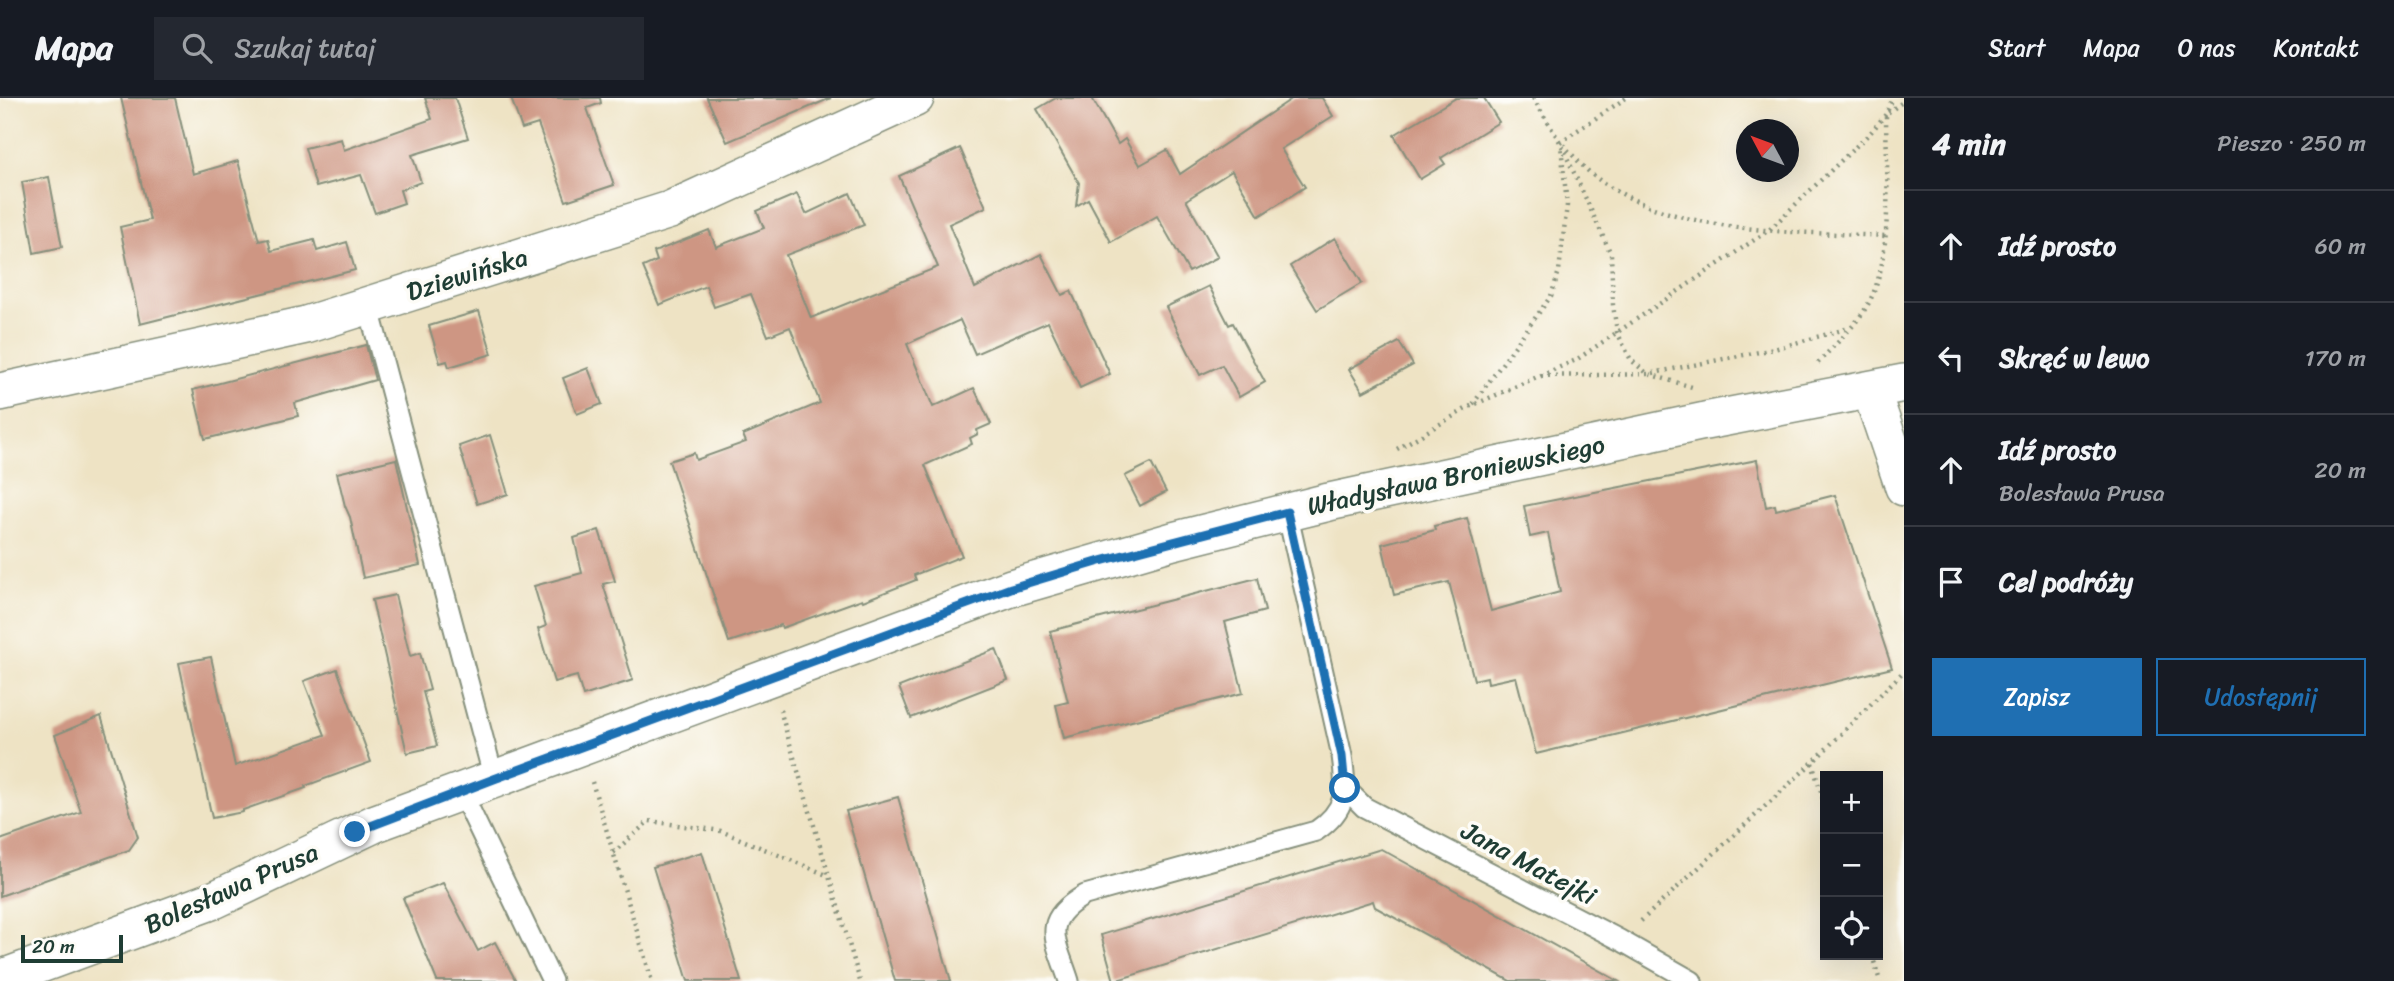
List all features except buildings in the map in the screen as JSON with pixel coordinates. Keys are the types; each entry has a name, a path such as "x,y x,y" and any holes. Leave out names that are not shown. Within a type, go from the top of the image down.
{"street":[{"name":"Dziewińska","path":"0,392 306,324 670,210 915,98"},
{"name":"Władysława Broniewskiego","path":"461,792 1011,588 1135,552 1287,512 1461,473 1888,386"},
{"path":"1888,386 1904,487"},
{"name":"Bolesława Prusa","path":"0,979 45,973 179,915 355,832 461,792"}],"lane":[{"path":"368,305 494,779"},
{"path":"1069,981 1055,938 1054,926 1058,917 1075,901 1085,895 1316,831 1328,823 1342,803 1345,788 1342,756 1287,512"},
{"name":"Jana Matejki","path":"1345,788 1364,807 1620,940 1692,981"},
{"path":"461,792 552,981"}],"path":[{"path":"1533,98 1560,142 1611,254 1617,332 1631,360 1648,374 1696,388 1739,415"},
{"path":"1560,142 1626,98"},
{"path":"1539,376 1648,374 1774,349 1850,328 1868,305 1881,269 1885,236 1886,114 1893,98"},
{"path":"1392,452 1471,406 1576,360 1769,230 1872,131 1886,114 1904,101"},
{"path":"1560,142 1597,178 1659,211 1719,224 1769,230 1885,236"},
{"path":"1471,406 1551,296 1559,271 1567,205 1560,142"},
{"path":"1620,940 1812,763 1904,671"},
{"path":"771,678 860,981"},
{"path":"1812,763 1820,789"},
{"path":"592,782 652,981"},
{"path":"613,853 649,821 721,831 829,876"},
{"path":"1874,960 1880,981"}],"route":[{"path":"355,832 1011,588 1173,541 1287,512 1342,756 1345,788"}]}
